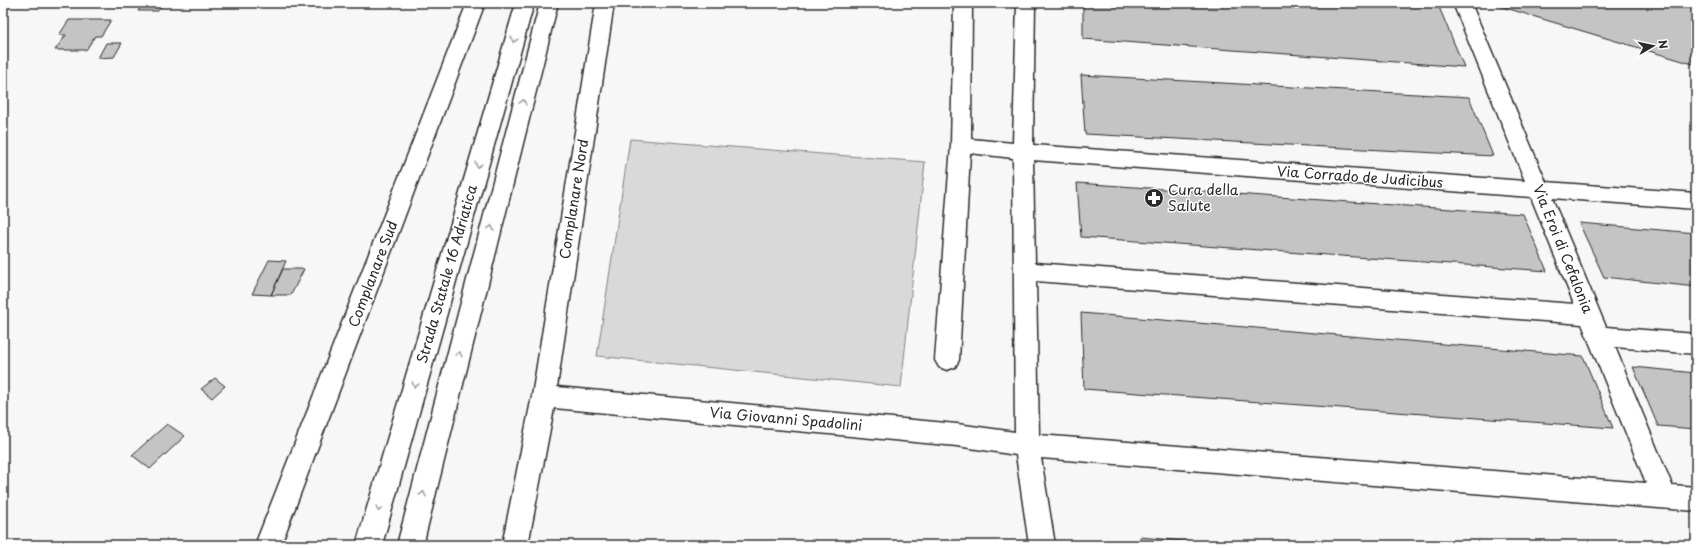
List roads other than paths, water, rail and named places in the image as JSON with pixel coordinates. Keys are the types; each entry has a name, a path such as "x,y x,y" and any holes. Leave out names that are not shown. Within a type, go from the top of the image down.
{"main road":[{"name":"Complanare Sud","path":"268,545 454,66 476,3"},
{"name":"Strada Statale 16 Adriatica","path":"369,545 525,3"},
{"name":"Strada Statale 16 Adriatica","path":"410,545 549,3"},
{"name":"Complanare Nord","path":"515,545 544,396 605,3"},
{"path":"947,360 961,145 964,3"},
{"path":"1026,3 1023,152 1027,444 1042,545"},
{"name":"Via Eroi di Cefalonia","path":"1462,3 1664,496"},
{"name":"Via Corrado de Judicibus","path":"961,145 1023,152 1696,201"},
{"path":"1025,272 1594,326 1696,344"},
{"name":"Via Giovanni Spadolini","path":"544,396 949,434 1027,444 1664,496"},
{"path":"1664,496 1696,499"}],"place":[{"name":"Cura della Salute","path":"1154,198"}]}
